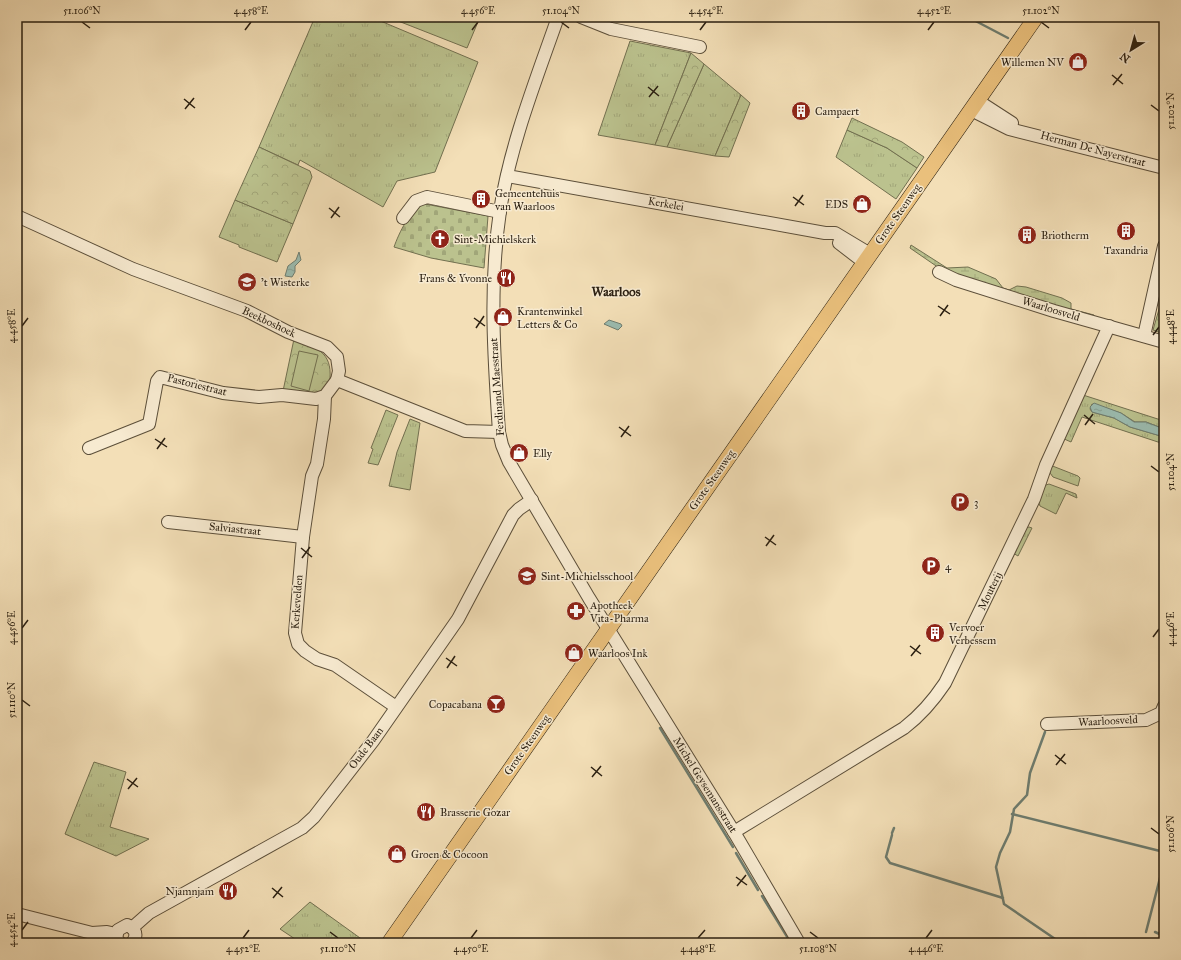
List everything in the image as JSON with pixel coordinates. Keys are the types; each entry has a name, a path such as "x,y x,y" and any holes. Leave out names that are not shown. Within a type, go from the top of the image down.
{"main road":[{"name":"Grote Steenweg","path":"389,943 1036,17"}],"street":[{"name":"Ferdinand Maesstraat","path":"558,17 528,104 507,176 500,212 493,300 493,334 499,432 506,454 608,629"},
{"path":"581,17 611,29 700,47"},
{"name":"Herman De Nayerstraat","path":"975,105 1009,129 1022,131 1164,168"},
{"name":"Kerkelei","path":"507,176 835,234 867,258"},
{"path":"404,218 416,201 427,197 500,212"},
{"name":"Beekboshoek","path":"17,216 133,269 247,311 288,332 327,347 337,357 339,370 337,380"},
{"path":"1144,336 1164,246"},
{"name":"Waarloosveld","path":"939,272 956,280 1054,311 1164,342"},
{"name":"Mouterij","path":"734,832 904,728 921,715 934,699 945,683 1034,499 1046,465 1109,326"},
{"name":"Pastoriestraat","path":"89,448 149,424 157,380 160,377 199,388 259,397 282,395 316,399 326,396"},
{"path":"326,396 337,380 465,431 499,432"},
{"name":"Kerkevelden","path":"326,396 317,464 312,476 303,536 295,633 298,644 305,651 317,659 335,665 396,707"},
{"name":"Oude Baan","path":"132,928 149,913 302,828 314,817 396,707 458,619 513,515 532,500"},
{"name":"Salviastraat","path":"168,522 303,536"},
{"name":"Michel Geysemansstraat","path":"608,629 734,832 799,943"},
{"name":"Waarloosveld","path":"1047,724 1146,720 1161,713 1164,706"},
{"path":"17,914 92,933 107,932 118,938 118,930 124,926 132,928 136,936 132,943"}],"green space":[{"path":"315,17 371,17 478,62 435,172 397,181 383,207 300,160 298,165 259,147"},
{"path":"388,17 480,17 467,48"},
{"path":"630,41 691,53 655,145 598,135"},
{"path":"691,53 704,64 667,147 655,145"},
{"path":"704,64 741,95 715,156 667,147"},
{"path":"741,95 750,103 729,157 715,156"},
{"path":"852,118 902,142 924,157 917,168 887,148 847,130"},
{"path":"847,130 887,148 917,168 896,199 836,157"},
{"path":"259,147 310,171 312,177 293,224 235,200"},
{"path":"235,200 293,224 277,262 239,247 239,245 219,237"},
{"path":"425,204 488,216 484,268 431,258 394,247 410,216"},
{"path":"911,245 947,268 968,267 996,279 1003,288 1009,290 1017,286 1026,287 1062,298 1071,303 1071,309 1094,315 1094,318 942,270 910,248"},
{"path":"1164,292 1164,324 1161,333 1153,330"},
{"path":"294,339 316,348 325,356 328,362 330,379 320,394 283,391"},
{"path":"299,351 318,355 309,391 291,386"},
{"path":"1083,395 1164,421 1164,429 1146,422 1135,422 1121,413 1092,404 1090,409 1092,412 1114,418 1130,427 1164,437 1164,444 1082,417 1071,442 1062,438"},
{"path":"386,410 398,415 378,465 368,463 373,449 371,448"},
{"path":"410,419 420,423 410,490 389,486 397,452"},
{"path":"1050,465 1078,476 1080,478 1078,486 1053,477 1050,473"},
{"path":"1049,484 1076,494 1077,498 1066,493 1056,514 1040,506 1038,501 1043,486"},
{"path":"1025,528 1032,528 1018,556 1013,553"},
{"path":"94,762 126,772 110,827 149,839 116,856 65,834"},
{"path":"310,902 367,943 301,943 280,929"}],"water":[{"path":"299,252 301,260 295,266 295,272 292,277 285,276 288,266 296,260"},
{"path":"609,320 621,324 622,326 618,330 604,324"},
{"path":"1094,403 1121,413 1134,422 1146,422 1164,429 1164,437 1130,427 1114,418 1092,412 1090,407"}],"waterway":[{"path":"968,17 1008,38"},
{"path":"660,728 733,847"},
{"path":"1045,732 1030,773 1027,795 1014,809 1010,832 1000,853 996,867 1004,904 1061,943"},
{"path":"1012,814 1164,852"},
{"path":"892,833 894,828"},
{"path":"892,835 886,857 890,863 1003,898"},
{"path":"736,853 758,890"},
{"path":"1163,867 1164,862"},
{"path":"1146,932 1161,874"},
{"path":"762,896 791,943"},
{"path":"1155,932 1164,936"}],"place":[{"name":"Willemen NV","path":"1078,62"},
{"name":"Campaert","path":"801,111"},
{"name":"Gemeentehuis van Waarloos","path":"481,199"},
{"name":"EDS","path":"862,204"},
{"name":"Taxandria","path":"1126,231"},
{"name":"Briotherm","path":"1027,235"},
{"name":"Sint-Michielskerk","path":"440,239"},
{"name":"Frans & Yvonne","path":"506,278"},
{"name":"'t Wisterke","path":"247,282"},
{"name":"Krantenwinkel Letters & Co","path":"503,317"},
{"name":"Elly","path":"519,453"},
{"name":"3","path":"960,502"},
{"name":"4","path":"931,566"},
{"name":"Sint-Michielsschool","path":"527,576"},
{"name":"Apotheek Vita-Pharma","path":"576,611"},
{"name":"Vervoer Verbessem","path":"935,633"},
{"name":"Waarloos Ink","path":"574,653"},
{"name":"Copacabana","path":"496,704"},
{"name":"Brasserie Gozar","path":"426,812"},
{"name":"Groen & Cocoon","path":"397,854"},
{"name":"Njamnjam","path":"228,891"}],"district":[{"name":"Waarloos","path":"616,292"}]}
